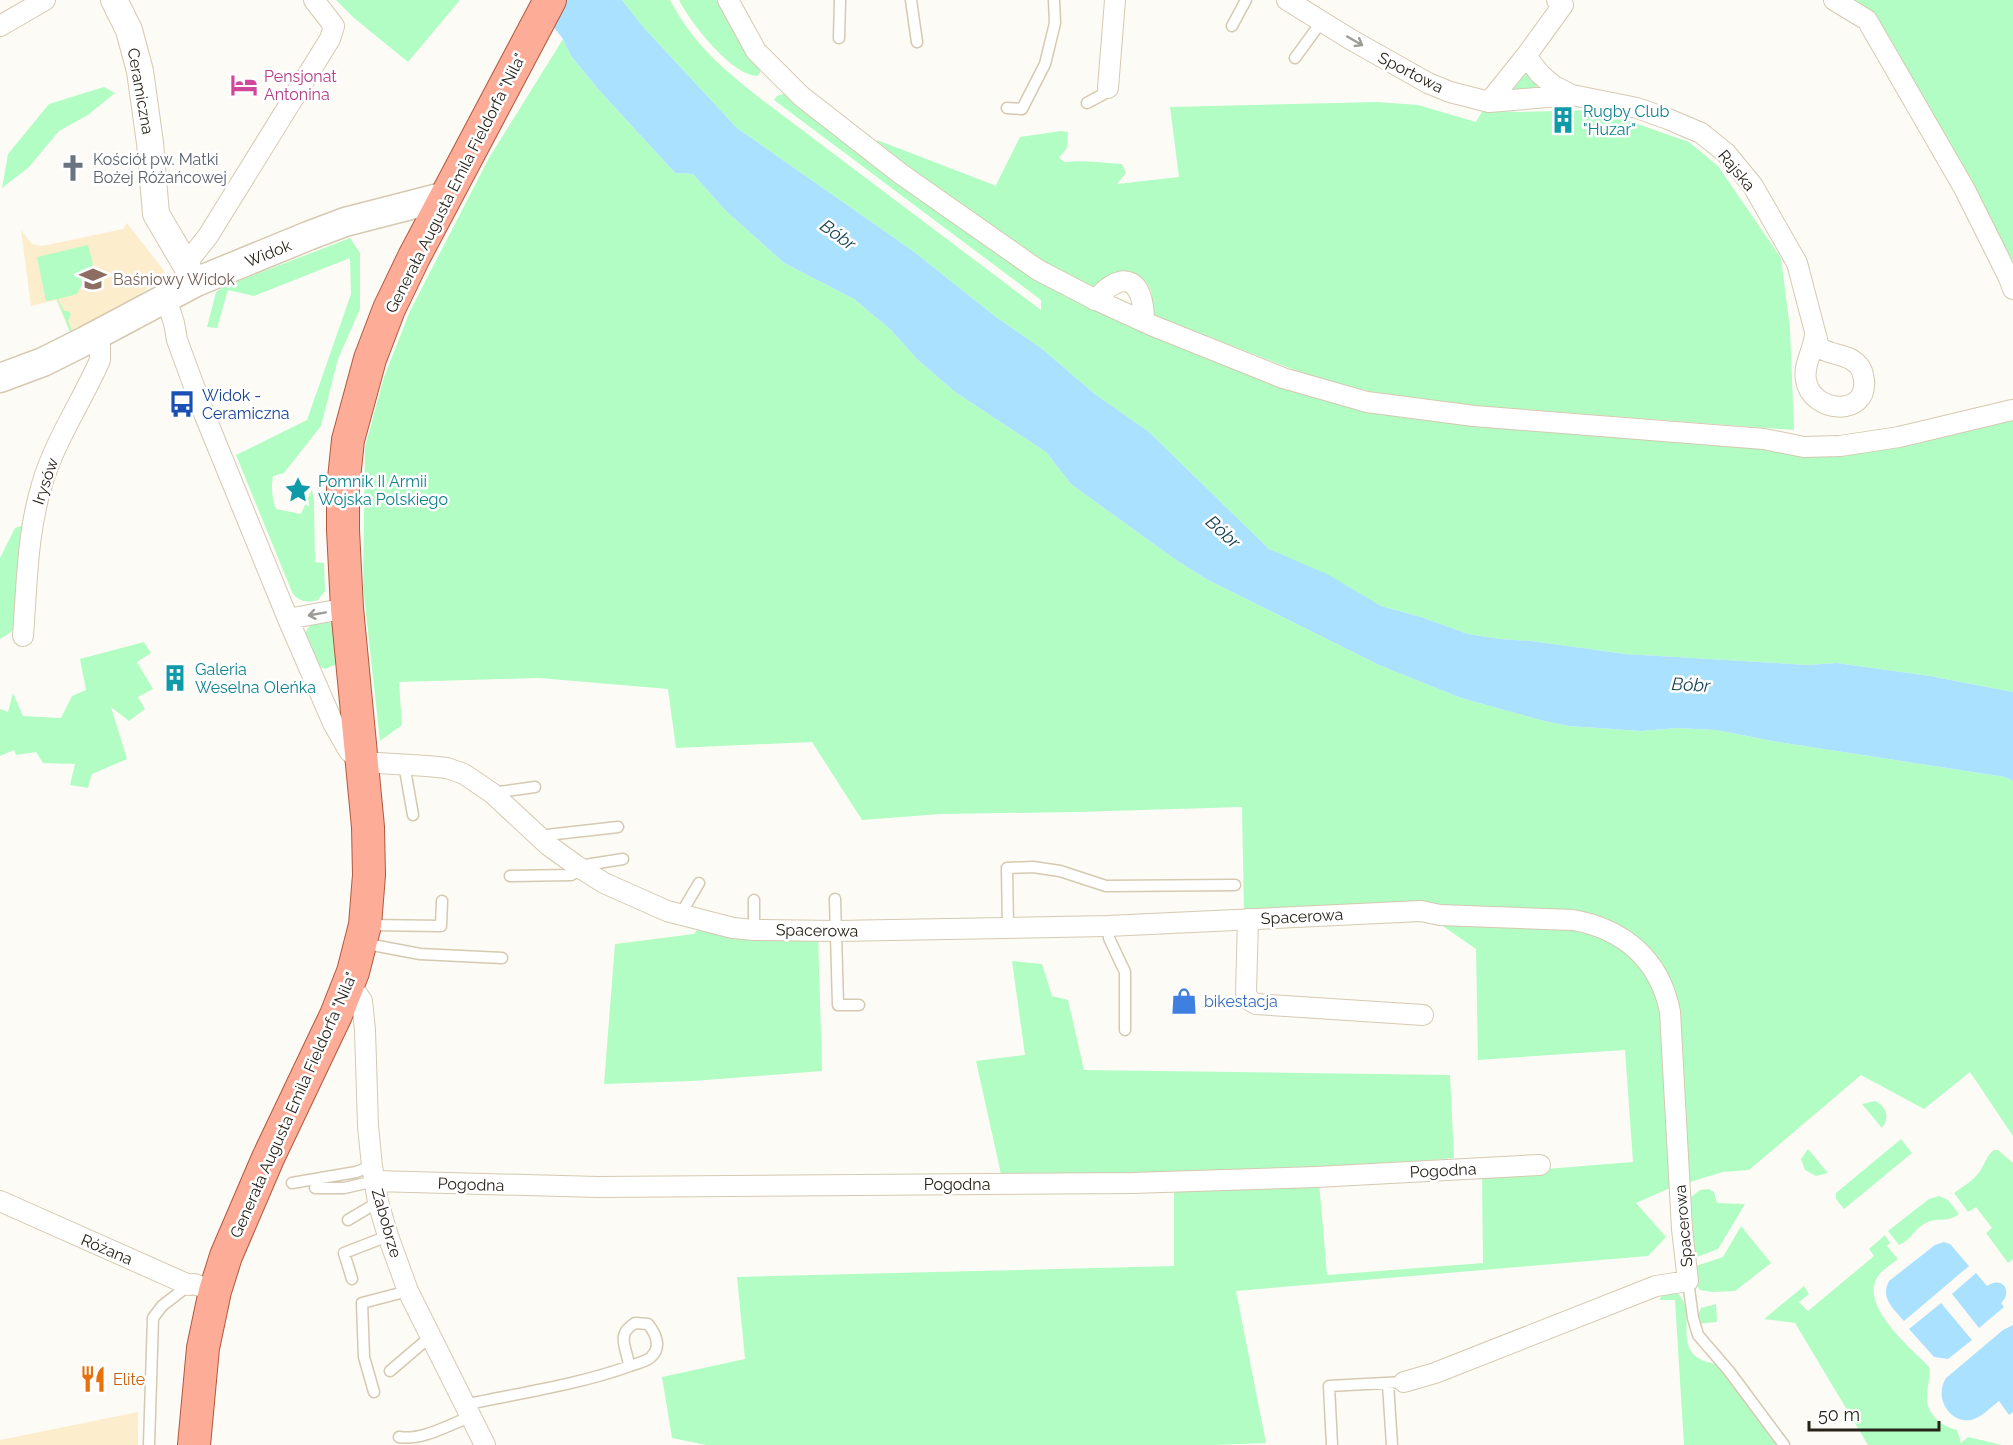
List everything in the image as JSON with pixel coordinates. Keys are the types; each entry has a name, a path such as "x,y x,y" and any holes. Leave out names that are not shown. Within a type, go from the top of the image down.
{"main road":[{"name":"Generała Augusta Emila Fieldorfa \"Nila\"","path":"194,1445 203,1348 202,1288 226,1256 268,1158 346,990 363,934 369,874 368,827 347,608 343,530 343,488 351,429 370,359 389,309 550,0"},
{"name":"Widok","path":"0,378 43,362 166,298 191,273 345,222 446,196"}],"street":[{"path":"0,26 45,0"},
{"name":"Ceramiczna","path":"114,0 129,30 140,71 150,143 156,214 191,273"},
{"name":"Widok","path":"191,273 208,236 330,39 334,26 314,0"},
{"path":"728,0 756,51 801,96 901,174 1038,270 1095,300 1144,322 1283,378 1367,402 1474,416 1764,439 1804,447 1840,446 1899,437 2013,408"},
{"path":"1108,88 1115,0"},
{"name":"Sportowa","path":"1287,0 1428,82 1450,92 1489,102"},
{"path":"1834,0 1867,20 1964,188 2013,289"},
{"path":"1489,102 1526,56 1563,2"},
{"name":"Rajska","path":"1526,56 1540,74 1554,86 1572,95 1637,108 1668,119 1701,133 1726,153 1753,186 1797,262 1815,335"},
{"name":"Rajska","path":"1489,102 1572,95"},
{"path":"1095,300 1111,284 1124,281 1131,283 1138,288 1144,305 1144,322"},
{"path":"166,298 177,340 205,416 288,619 333,723 349,751 362,762"},
{"name":"Irysów","path":"23,636 30,539 38,498 53,455 100,360 98,335"},
{"path":"288,619 347,608"},
{"name":"Spacerowa","path":"362,762 447,768 464,774 492,793 538,836 580,868 625,893 680,915 733,928 836,931 1108,926 1421,911 1440,915 1572,920 1591,923 1623,939 1650,963 1667,995 1670,1012 1682,1229 1688,1281 1656,1286 1435,1373 1396,1383"},
{"path":"1248,919 1246,993 1249,1000 1256,1004 1424,1015"},
{"name":"Zabobrze","path":"346,990 358,995 362,1001 368,1126 373,1174 388,1236 408,1291 485,1445"},
{"name":"Pogodna","path":"373,1174 598,1187 1132,1183 1316,1177 1539,1165"},
{"name":"Różana","path":"0,1201 202,1288"}],"lane":[{"path":"839,38 840,0"},
{"path":"910,0 917,42"},
{"path":"1007,108 1022,109 1045,64 1055,23 1053,0"},
{"path":"1232,26 1246,0"},
{"path":"1295,58 1322,21"},
{"path":"1087,103 1109,92 1108,88"},
{"path":"404,764 414,815"},
{"path":"492,793 535,787"},
{"path":"538,836 618,827"},
{"path":"510,876 571,875 580,868 623,859"},
{"path":"1008,928 1007,868 1033,867 1060,872 1106,886 1235,885"},
{"path":"680,915 699,883"},
{"path":"835,899 838,1005 859,1005"},
{"path":"754,900 754,930"},
{"path":"363,934 441,926 442,901"},
{"path":"1108,926 1108,938 1125,972 1125,1030"},
{"path":"363,934 420,954 502,958"},
{"path":"292,1183 356,1172 373,1174"},
{"path":"315,1188 344,1188 373,1174"},
{"path":"348,1220 378,1202"},
{"path":"352,1279 345,1253 388,1236"},
{"path":"1688,1281 1693,1318 1698,1335 1729,1371 1784,1445"},
{"path":"149,1445 153,1318 162,1306 202,1288"},
{"path":"374,1392 364,1357 362,1303 408,1291"},
{"path":"390,1371 431,1336"},
{"path":"399,1437 409,1439 418,1437 467,1411 607,1374 629,1366"},
{"path":"1332,1445 1329,1386 1396,1383 1392,1445"}],"shaded area":[{"name":"Baśniowy Widok","path":"127,223 165,272 158,280 132,301 71,334 56,300 31,306 21,230 32,244 42,246 123,229"},
{"path":"138,1412 138,1445 0,1445 0,1440"}],"green space":[{"path":"336,0 460,0 408,62 354,18"},
{"path":"622,0 670,0 699,43 734,77 1041,310 1041,300 774,100 777,96 786,93 1051,286 1043,285 1097,309 1367,402 1840,446 2013,403 2013,692 1930,676 1837,663 1807,665 1626,654 1500,639 1468,634 1381,606 1269,549 1148,431 1096,395 1041,348 996,317 913,251 737,128 645,29"},
{"path":"679,0 716,0 760,66 760,73 757,76 735,67 712,46"},
{"path":"1834,0 2013,0 2013,289 1867,20"},
{"path":"563,39 571,56 598,89 675,173 693,174 726,211 784,263 854,299 890,329 918,360 955,392 1046,452 1071,484 1176,560 1208,580 1379,665 1461,698 1544,721 1569,726 1641,731 1677,728 1716,730 1778,742 2005,777 2013,781 2013,1136 1970,1072 1924,1109 1861,1075 1749,1170 1723,1172 1670,1188 1636,1203 1666,1237 1648,1256 1236,1291 1266,1443 1214,1445 706,1445 672,1438 662,1377 745,1359 737,1277 1174,1266 1174,1175 1001,1174 976,1061 1025,1055 1012,961 1042,964 1052,996 1068,1000 1084,1070 1450,1075 1454,1158 1318,1170 1327,1275 1483,1263 1482,1174 1633,1162 1625,1050 1478,1060 1476,949 1421,911 1244,914 1242,807 941,814 862,820 812,742 676,748 668,689 539,678 399,682 402,725 380,741 363,586 365,447 384,377 410,311 489,158"},
{"path":"1527,70 1538,85 1534,90 1511,90"},
{"path":"104,87 115,93 88,115 59,131 29,167 2,188 8,154 49,104"},
{"name":"Rugby Club \"Huzar\"","path":"1377,102 1418,105 1476,122 1483,110 1519,112 1598,110 1689,142 1718,166 1781,258 1790,328 1794,430 1452,404 1373,392 1318,379 1154,316 1148,311 1152,296 1151,290 1143,279 1130,273 1122,272 1098,291 1039,263 875,147 877,140 995,187 1020,137 1068,132 1067,148 1059,158 1065,162 1122,164 1126,173 1117,184 1179,177 1170,107"},
{"path":"350,238 360,253 360,309 338,359 321,426 284,473 273,476 272,480 276,509 301,514 312,489 315,562 324,563 325,591 318,600 307,601 300,600 292,592 236,455 307,420 351,294 350,258 254,296 228,290 217,328 207,327 216,292 223,287"},
{"path":"88,245 93,264 77,294 58,299 64,311 71,314 68,321 72,331 70,332 57,299 46,301 37,257"},
{"path":"21,526 25,528 17,625 0,639 0,558 15,528"},
{"path":"327,621 333,624 339,661 325,669 317,665 305,636 310,626"},
{"path":"144,642 151,653 137,662 153,689 138,697 145,709 129,721 111,707 127,759 92,774 88,788 70,785 75,764 43,763 36,752 16,755 14,750 0,756 0,709 8,712 13,693 23,716 61,718 72,696 86,690 80,659"},
{"path":"704,921 818,931 822,1071 693,1081 604,1084 615,944 694,934"},
{"path":"1875,1101 1885,1109 1886,1121 1882,1128 1862,1104"},
{"path":"1901,1139 1912,1153 1844,1209 1836,1199 1836,1193"},
{"path":"1808,1149 1828,1173 1816,1176 1805,1170 1801,1159"},
{"path":"1994,1150 1998,1150 2013,1163 2013,1259 2008,1263 1986,1233 1992,1228 1976,1207 1968,1212 1954,1193 1977,1175"},
{"path":"1709,1189 1714,1192 1717,1203 1745,1204 1718,1249 1692,1259 1687,1200 1700,1190"},
{"path":"1939,1196 1948,1200 1959,1214 1950,1219 1926,1223 1899,1245 1888,1231 1929,1199"},
{"path":"1741,1226 1771,1263 1735,1291 1700,1290 1696,1285 1693,1267 1723,1257"},
{"path":"1885,1235 1890,1243 1887,1246 1898,1259 1877,1278 1874,1289 1876,1302 1890,1327 1929,1367 1927,1402 1932,1414 1945,1426 1957,1430 1961,1443 1968,1437 2002,1445 1868,1445 1795,1323 1764,1319 1804,1286 1809,1294 1799,1302 1808,1311 1874,1256 1869,1249"},
{"path":"1675,1291 1683,1300 1686,1310 1688,1343 1692,1352 1700,1359 1716,1364 1776,1445 1684,1445 1675,1300 1660,1300 1661,1295"},
{"path":"1716,1304 1717,1322 1697,1324 1701,1308"}],"water":[{"name":"Bóbr","path":"532,0 622,0 645,29 737,128 913,251 996,317 1041,348 1096,395 1148,431 1269,549 1327,574 1381,606 1468,634 1626,654 1807,665 1837,663 1930,676 2013,692 2013,781 2005,777 1778,742 1716,730 1677,728 1641,731 1569,726 1544,721 1461,698 1379,665 1208,580 1176,560 1071,484 1046,452 955,392 918,360 890,329 854,299 784,263 726,211 693,174 675,173 598,89 571,56 563,39"},
{"path":"1944,1242 1950,1244 1969,1266 1904,1321 1887,1298 1889,1281 1935,1245"},
{"path":"1976,1273 1987,1286 1998,1282 2005,1286 2006,1290 2001,1303 2004,1307 1979,1328 1952,1294"},
{"path":"1941,1303 1972,1340 1948,1359 1934,1357 1909,1329"},
{"path":"2013,1325 2013,1412 2009,1415 1999,1401 1982,1415 1971,1420 1963,1420 1950,1413 1945,1407 1942,1393 1946,1378 2003,1330"}],"place":[{"name":"Pensjonat Antonina","path":"244,85"},
{"name":"Rugby Club \"Huzar\"","path":"1563,120"},
{"name":"Kościół pw. Matki Bożej Różańcowej","path":"73,168"},
{"name":"Baśniowy Widok","path":"93,279"},
{"name":"Widok - Ceramiczna","path":"182,404"},
{"name":"Pomnik II Armii Wojska Polskiego","path":"298,490"},
{"name":"Galeria Weselna Oleńka","path":"175,678"},
{"name":"bikestacja","path":"1184,1001"},
{"name":"Elite","path":"93,1379"}]}
